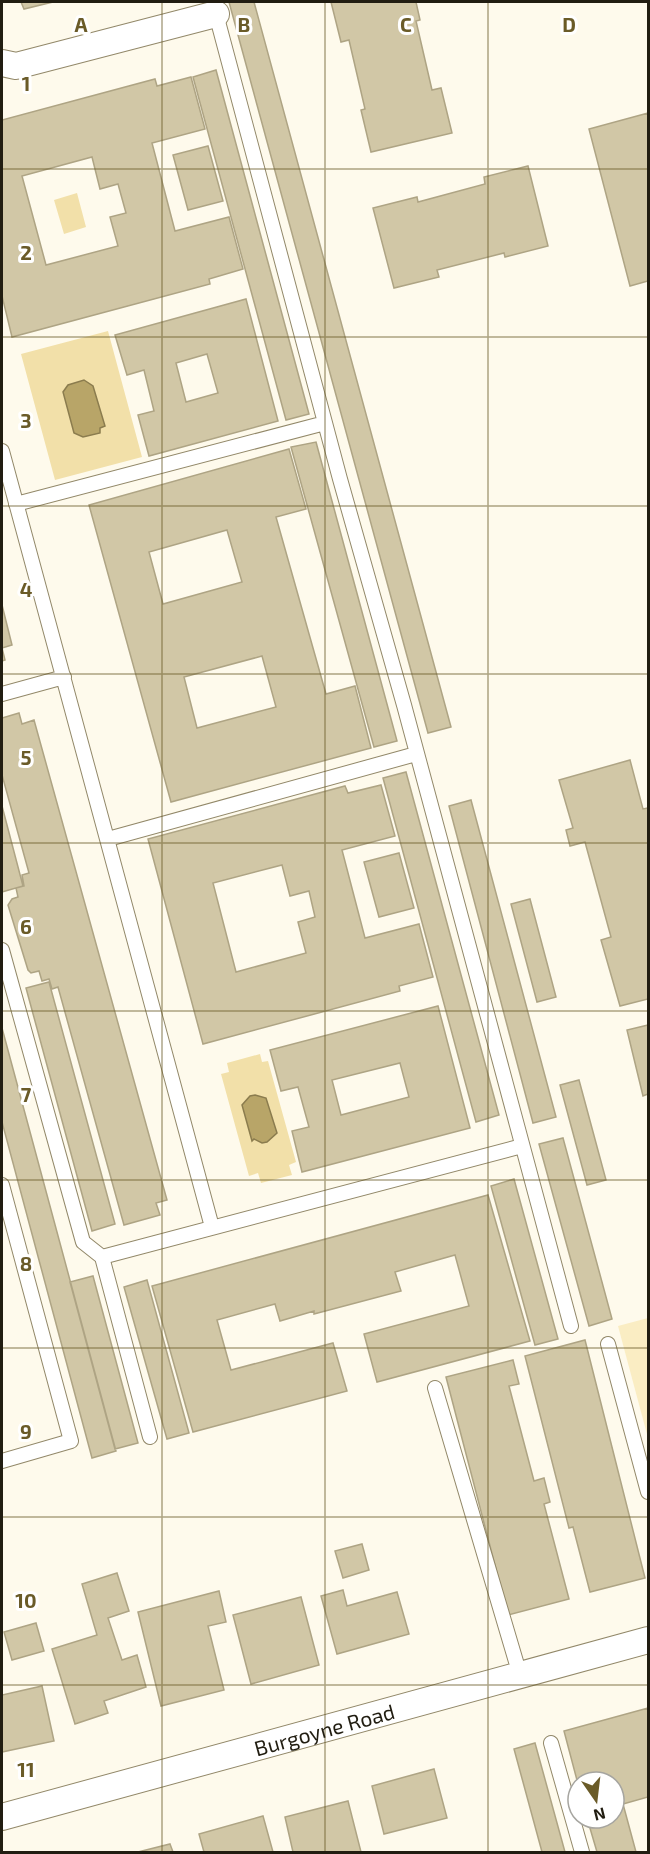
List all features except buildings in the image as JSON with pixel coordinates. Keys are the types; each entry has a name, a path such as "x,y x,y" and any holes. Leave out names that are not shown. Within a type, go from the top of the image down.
{"street":[{"path":"2,63 16,66 216,14"},
{"name":"Burgoyne Road","path":"2,1817 648,1640"}],"lane":[{"path":"216,14 571,1326"},
{"path":"16,504 325,423"},
{"path":"2,451 212,1227"},
{"path":"2,694 64,677"},
{"path":"108,838 416,754"},
{"path":"2,950 83,1242 102,1257 150,1437"},
{"path":"102,1257 522,1146"},
{"path":"2,1185 71,1441 2,1461"},
{"path":"608,1344 648,1492"},
{"path":"435,1388 520,1675"},
{"path":"550,1743 582,1852"}],"shaded area":[{"path":"77,193 86,227 64,234 54,200"},
{"path":"108,331 142,457 55,480 21,354"},
{"path":"84,380 93,386 105,426 100,428 100,433 83,437 74,433 63,392 68,385"},
{"path":"260,1054 262,1062 268,1061 296,1162 289,1165 292,1175 261,1183 258,1173 249,1176 221,1074 229,1072 227,1063"},
{"path":"250,1096 266,1098 277,1133 267,1142 262,1143 254,1139 252,1141 242,1105"},
{"path":"648,1318 648,1438 618,1326"}]}
